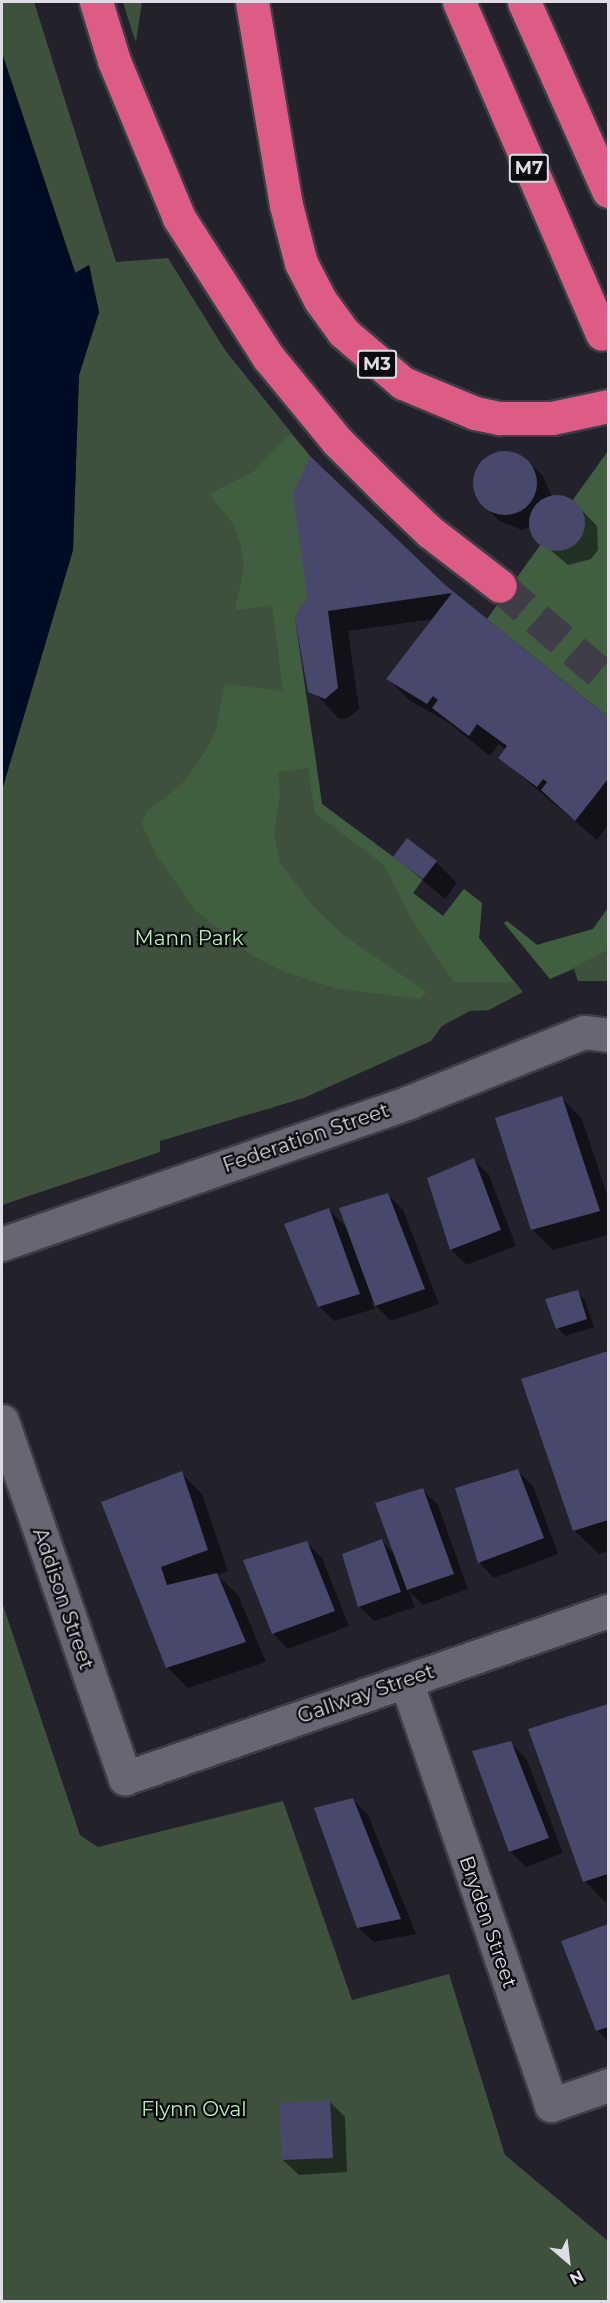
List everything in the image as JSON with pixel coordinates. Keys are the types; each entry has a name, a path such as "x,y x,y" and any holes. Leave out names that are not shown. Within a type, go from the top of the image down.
{"highway":[{"path":"96,2 114,61 179,218 267,357 337,441 430,532 500,586"},
{"name":"M3","path":"252,2 286,205 301,263 320,300 343,332 402,383 454,408 525,419 577,415 609,406"},
{"name":"M7","path":"459,2 602,334"},
{"path":"524,2 609,191"}],"street":[{"name":"Federation Street","path":"2,1244 409,1102 584,1032 609,1035"},
{"name":"Addison Street","path":"2,1421 124,1778"},
{"name":"Gallway Street","path":"124,1778 609,1611"},
{"name":"Bryden Street","path":"405,1681 550,2105 609,2085"}],"green space":[{"name":"Mann Park","path":"2,2 34,2 116,262 168,258 225,350 310,456 308,601 302,603 295,619 322,804 423,879 413,893 443,916 464,889 482,903 479,938 523,992 489,1010 470,1011 442,1026 431,1041 304,1098 160,1141 160,1152 2,1205 2,790 73,550 79,375 99,312 89,265 76,274 2,53"},
{"path":"123,2 142,2 136,42 132,31"},
{"path":"291,434 310,456 308,601 302,603 295,619 322,804 423,879 413,893 443,916 464,889 482,903 479,938 514,982 454,982 414,924 383,864 315,813 308,768 278,772 280,795 274,834 280,863 314,907 343,935 427,992 419,999 334,988 280,970 250,954 196,911 156,855 142,824 147,811 180,786 206,751 216,729 225,684 283,691 272,605 235,610 244,568 241,546 234,525 209,494 253,472"},
{"path":"608,451 608,717 487,619"},
{"path":"608,908 608,981 578,981 574,969 550,979 504,923 507,921 537,945 593,929"},
{"path":"608,908 608,950 550,979 504,923 507,921 537,945 593,929"},
{"name":"Flynn Oval","path":"2,1602 80,1835 98,1847 283,1801 352,2000 449,1974 505,2155 608,2241 608,2301 2,2301"}],"water":[{"path":"2,53 75,273 89,265 99,312 79,375 73,550 2,790"}],"building":[{"path":"499,451 511,451 528,460 535,471 537,483 535,495 528,506 511,515 499,515 487,510 478,501 473,489 473,477 478,465 487,456"},
{"path":"310,456 444,584 608,717 608,779 575,821 541,790 547,782 543,779 537,787 498,758 507,746 477,724 469,736 432,708 438,700 433,696 427,704 386,679 452,593 328,611 338,688 325,699 308,692 295,619 302,603 308,601 293,494"},
{"path":"557,495 568,497 577,503 583,512 585,523 583,534 577,543 568,549 557,551 546,549 537,543 531,534 529,523 531,512 537,503 546,497"},
{"path":"407,838 437,861 423,879 393,857"},
{"path":"562,1096 600,1211 531,1230 495,1118"},
{"path":"474,1158 501,1230 450,1250 427,1178"},
{"path":"388,1193 425,1289 375,1306 339,1208"},
{"path":"329,1208 360,1294 318,1307 284,1224"},
{"path":"578,1290 587,1319 556,1329 545,1299"},
{"path":"608,1351 608,1520 573,1531 521,1379"},
{"path":"518,1469 544,1538 478,1563 455,1488"},
{"path":"182,1471 208,1550 161,1567 167,1585 217,1573 246,1642 166,1668 101,1502"},
{"path":"423,1488 454,1574 407,1590 375,1503"},
{"path":"382,1539 401,1592 358,1607 342,1554"},
{"path":"307,1541 335,1611 272,1634 243,1560"},
{"path":"608,1704 608,1874 583,1882 528,1729"},
{"path":"511,1741 549,1838 509,1852 472,1751"},
{"path":"353,1798 401,1919 357,1928 314,1808"},
{"path":"608,1924 608,2027 596,2031 561,1941"},
{"path":"330,2100 333,2158 282,2160 279,2103"}],"tunnel":[{"path":"500,586 608,680"}]}
